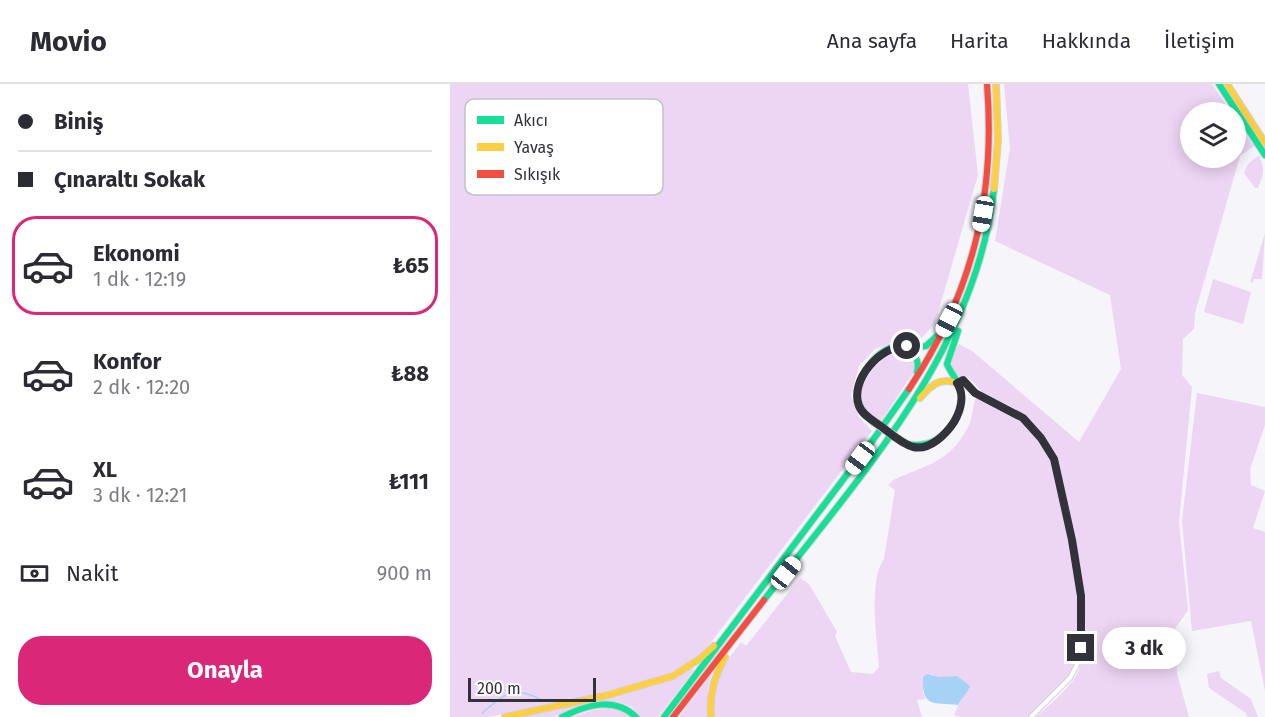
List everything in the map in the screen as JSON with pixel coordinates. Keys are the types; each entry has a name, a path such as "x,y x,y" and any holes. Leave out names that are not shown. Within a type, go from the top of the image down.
{"main road":[{"path":"664,717 900,403 949,320 967,274 980,230 986,198 990,129 987,84"},
{"path":"949,320 928,345 918,348 903,346 890,349 878,357 863,376 858,391 858,401 863,413 913,447 933,443 946,433 957,417 960,406 962,393 948,368 947,360 977,271 988,230 997,181 999,145 996,84"},
{"path":"1219,84 1265,155"},
{"path":"1227,84 1265,143"},
{"path":"887,441 944,350 977,271"},
{"path":"900,403 919,363 915,354 903,346"},
{"path":"673,717 933,383 944,379 957,383"},
{"path":"505,717 608,695 673,676 701,658 740,618"},
{"path":"711,717 711,688 731,644"},
{"path":"562,717 584,708 611,704 630,710 636,717"}],"street":[{"path":"957,383 965,381 975,393 1023,418 1052,453 1061,488 1081,596 1081,648 1074,672 1031,717"}],"shaded area":[{"path":"450,84 968,84 978,175 935,323 921,339 891,343 875,349 859,366 851,395 859,417 872,431 702,654 667,675 579,699 488,717 450,717"},
{"path":"1004,84 1212,84 1224,102 1180,102 1180,168 1237,168 1195,313 1194,329 1183,339 1182,375 1192,387 1179,522 1188,610 1175,629 1177,673 1189,717 1036,717 1060,695 1076,676 1084,649 1084,595 1080,565 1057,458 1052,448 1023,415 1014,408 985,395 968,377 959,377 953,369 952,357 959,344 972,351 1079,442 1121,369 1110,295 995,241 1010,148"},
{"path":"1246,134 1254,146 1246,152"},
{"path":"1259,155 1263,172 1258,188 1255,188 1244,173 1248,164"},
{"path":"1265,233 1262,279 1254,279 1250,283"},
{"path":"1213,279 1251,292 1243,324 1204,312"},
{"path":"898,350 908,351 915,360 915,370 881,421 865,410 861,402 861,393 875,367"},
{"path":"1197,393 1265,407 1265,425 1250,469 1251,485 1265,491 1253,528 1265,532 1265,691 1251,621 1192,631 1182,521"},
{"path":"976,398 1018,417 1047,450 1052,460 1074,568 1080,628 1079,652 1073,670 1063,683 1028,717 960,717 954,715 964,693 931,674 923,692 925,699 917,700 922,717 714,717 716,685 727,660 741,642 746,646 800,578 809,584 837,632 835,636 851,672 873,674 879,667 875,596 876,581 884,559 895,490 888,485 895,479 927,466 953,449 969,425"},
{"path":"692,667 694,670 658,717 640,717 632,707 616,701 582,705 554,717 515,717 582,703"},
{"path":"1219,671 1221,678 1251,699 1258,717 1247,717 1246,713 1209,688 1207,674"},
{"path":"712,673 708,689 709,717 679,717"},
{"path":"613,708 624,710 631,717 571,717 594,710"}],"water":[{"path":"927,674 939,677 957,676 970,686 958,705 930,702 924,694 923,687 923,677"}],"waterway":[{"path":"482,713 503,697 516,692 541,700"}],"traffic: fast":[{"path":"1219,84 1265,155"},
{"path":"764,600 874,458 908,409 939,358 964,304 983,248 994,189"},
{"path":"904,443 926,444 936,440 952,426 957,416 961,394 947,364 958,331"},
{"path":"870,419 862,410 858,399 860,382 868,366 889,349 897,346 926,346 937,336"},
{"path":"905,347 916,357 917,372"},
{"path":"664,717 909,389"},
{"path":"870,419 904,443"},
{"path":"562,717 590,706 600,705 619,706 636,717"}],"traffic: slow":[{"path":"994,189 998,140 996,84"},
{"path":"1227,84 1265,143"},
{"path":"920,398 936,383 946,381 957,383"},
{"path":"505,717 608,695 673,676 701,658 714,646"},
{"path":"711,717 713,686 725,657"}],"traffic: jam":[{"path":"909,389 949,317 964,281 975,244 983,206 987,166 989,126 987,84"},
{"path":"673,717 764,600"}],"route":[{"path":"907,346 896,346 884,352 863,376 858,391 858,401 863,413 870,419 908,445 917,448 927,446 946,433 957,417 962,398 957,383 963,380 975,393 1023,418 1052,453 1072,540 1081,596 1083,611 1081,648"}]}
